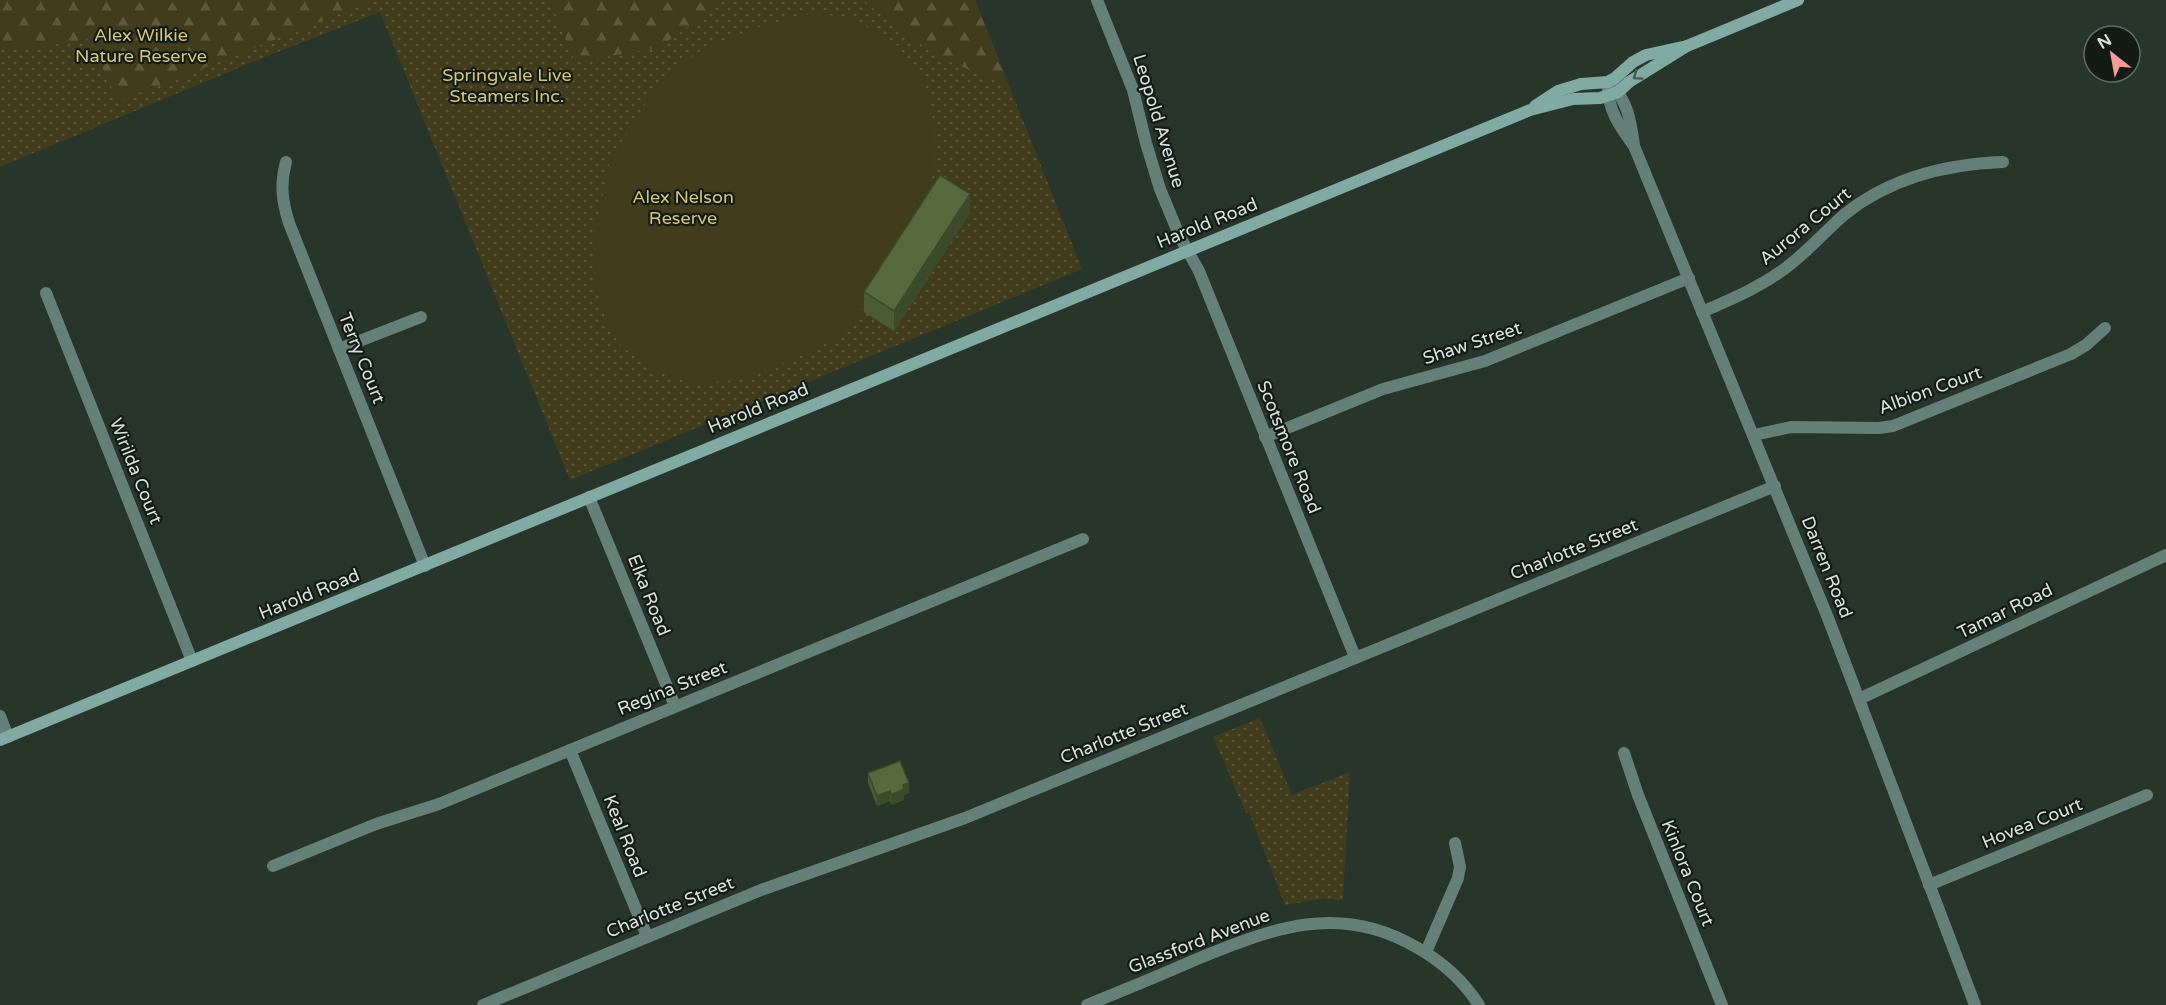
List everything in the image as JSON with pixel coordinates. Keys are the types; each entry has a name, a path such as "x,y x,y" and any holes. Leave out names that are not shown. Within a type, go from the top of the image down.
{"street":[{"name":"Leopold Avenue","path":"1097,0 1133,90 1160,189 1188,251"},
{"path":"1613,94 1643,72 1687,46 1798,0"},
{"path":"1608,82 1616,78 1633,62 1646,55 1687,46"},
{"name":"Harold Road","path":"1530,110 1567,87 1608,82"},
{"name":"Darren Road","path":"1608,82 1613,94 1630,119 1634,146 1775,486 1976,1005"},
{"name":"Harold Road","path":"4,739 1530,110 1573,99 1613,94"},
{"name":"Terry Court","path":"286,162 282,178 284,208 425,566"},
{"name":"Aurora Court","path":"1702,312 1748,292 1779,273 1799,258 1847,213 1881,191 1937,169 2003,162"},
{"name":"Scotsmore Road","path":"1188,251 1199,271 1355,657"},
{"name":"Shaw Street","path":"1265,437 1383,389 1485,362 1689,278"},
{"name":"Wirilda Court","path":"46,293 192,661"},
{"path":"339,349 421,317"},
{"name":"Albion Court","path":"1754,435 1791,427 1879,428 1893,426 2071,354 2086,345 2105,328"},
{"name":"Charlotte Street","path":"483,1005 761,890 965,818 1775,486"},
{"name":"Elka Road","path":"589,497 675,706"},
{"name":"Regina Street","path":"273,866 376,824 439,804 1083,539"},
{"name":"Tamar Road","path":"1859,699 2166,555"},
{"path":"0,716 4,739"},
{"name":"Keal Road","path":"570,750 647,936"},
{"name":"Kinlora Court","path":"1624,753 1638,795 1722,1005"},
{"name":"Hovea Court","path":"1929,885 2148,795"},
{"path":"1426,952 1458,878 1460,867 1455,843"},
{"name":"Glassford Avenue","path":"1087,1005 1258,935 1296,925 1335,922 1370,927 1406,941 1426,952 1456,977 1479,1005"}],"green space":[{"name":"Alex Nelson Reserve","path":"0,0 975,0 1082,269 570,480 380,12 0,167"},
{"name":"Alex Wilkie Nature Reserve","path":"0,0 428,0 372,1 118,102 90,39 46,46 0,49"},
{"path":"550,0 726,0 658,48 575,62"},
{"path":"862,0 975,0 1009,86 936,56"},
{"path":"813,13 852,18 896,44 924,80 934,123 934,172 907,244 869,302 831,341 782,364 737,380 695,383 656,370 621,346 606,321 596,287 596,226 610,161 651,95 668,75 700,51 754,28"},
{"path":"1260,718 1292,795 1350,772 1343,900 1322,899 1285,905 1249,812 1246,813 1213,737"}],"building":[{"path":"940,175 970,194 894,311 864,292"},
{"path":"900,761 909,783 903,785 904,789 891,795 890,791 877,796 868,773"}],"park label":[{"name":"Springvale Live Steamers Inc.","path":"507,85"}]}
